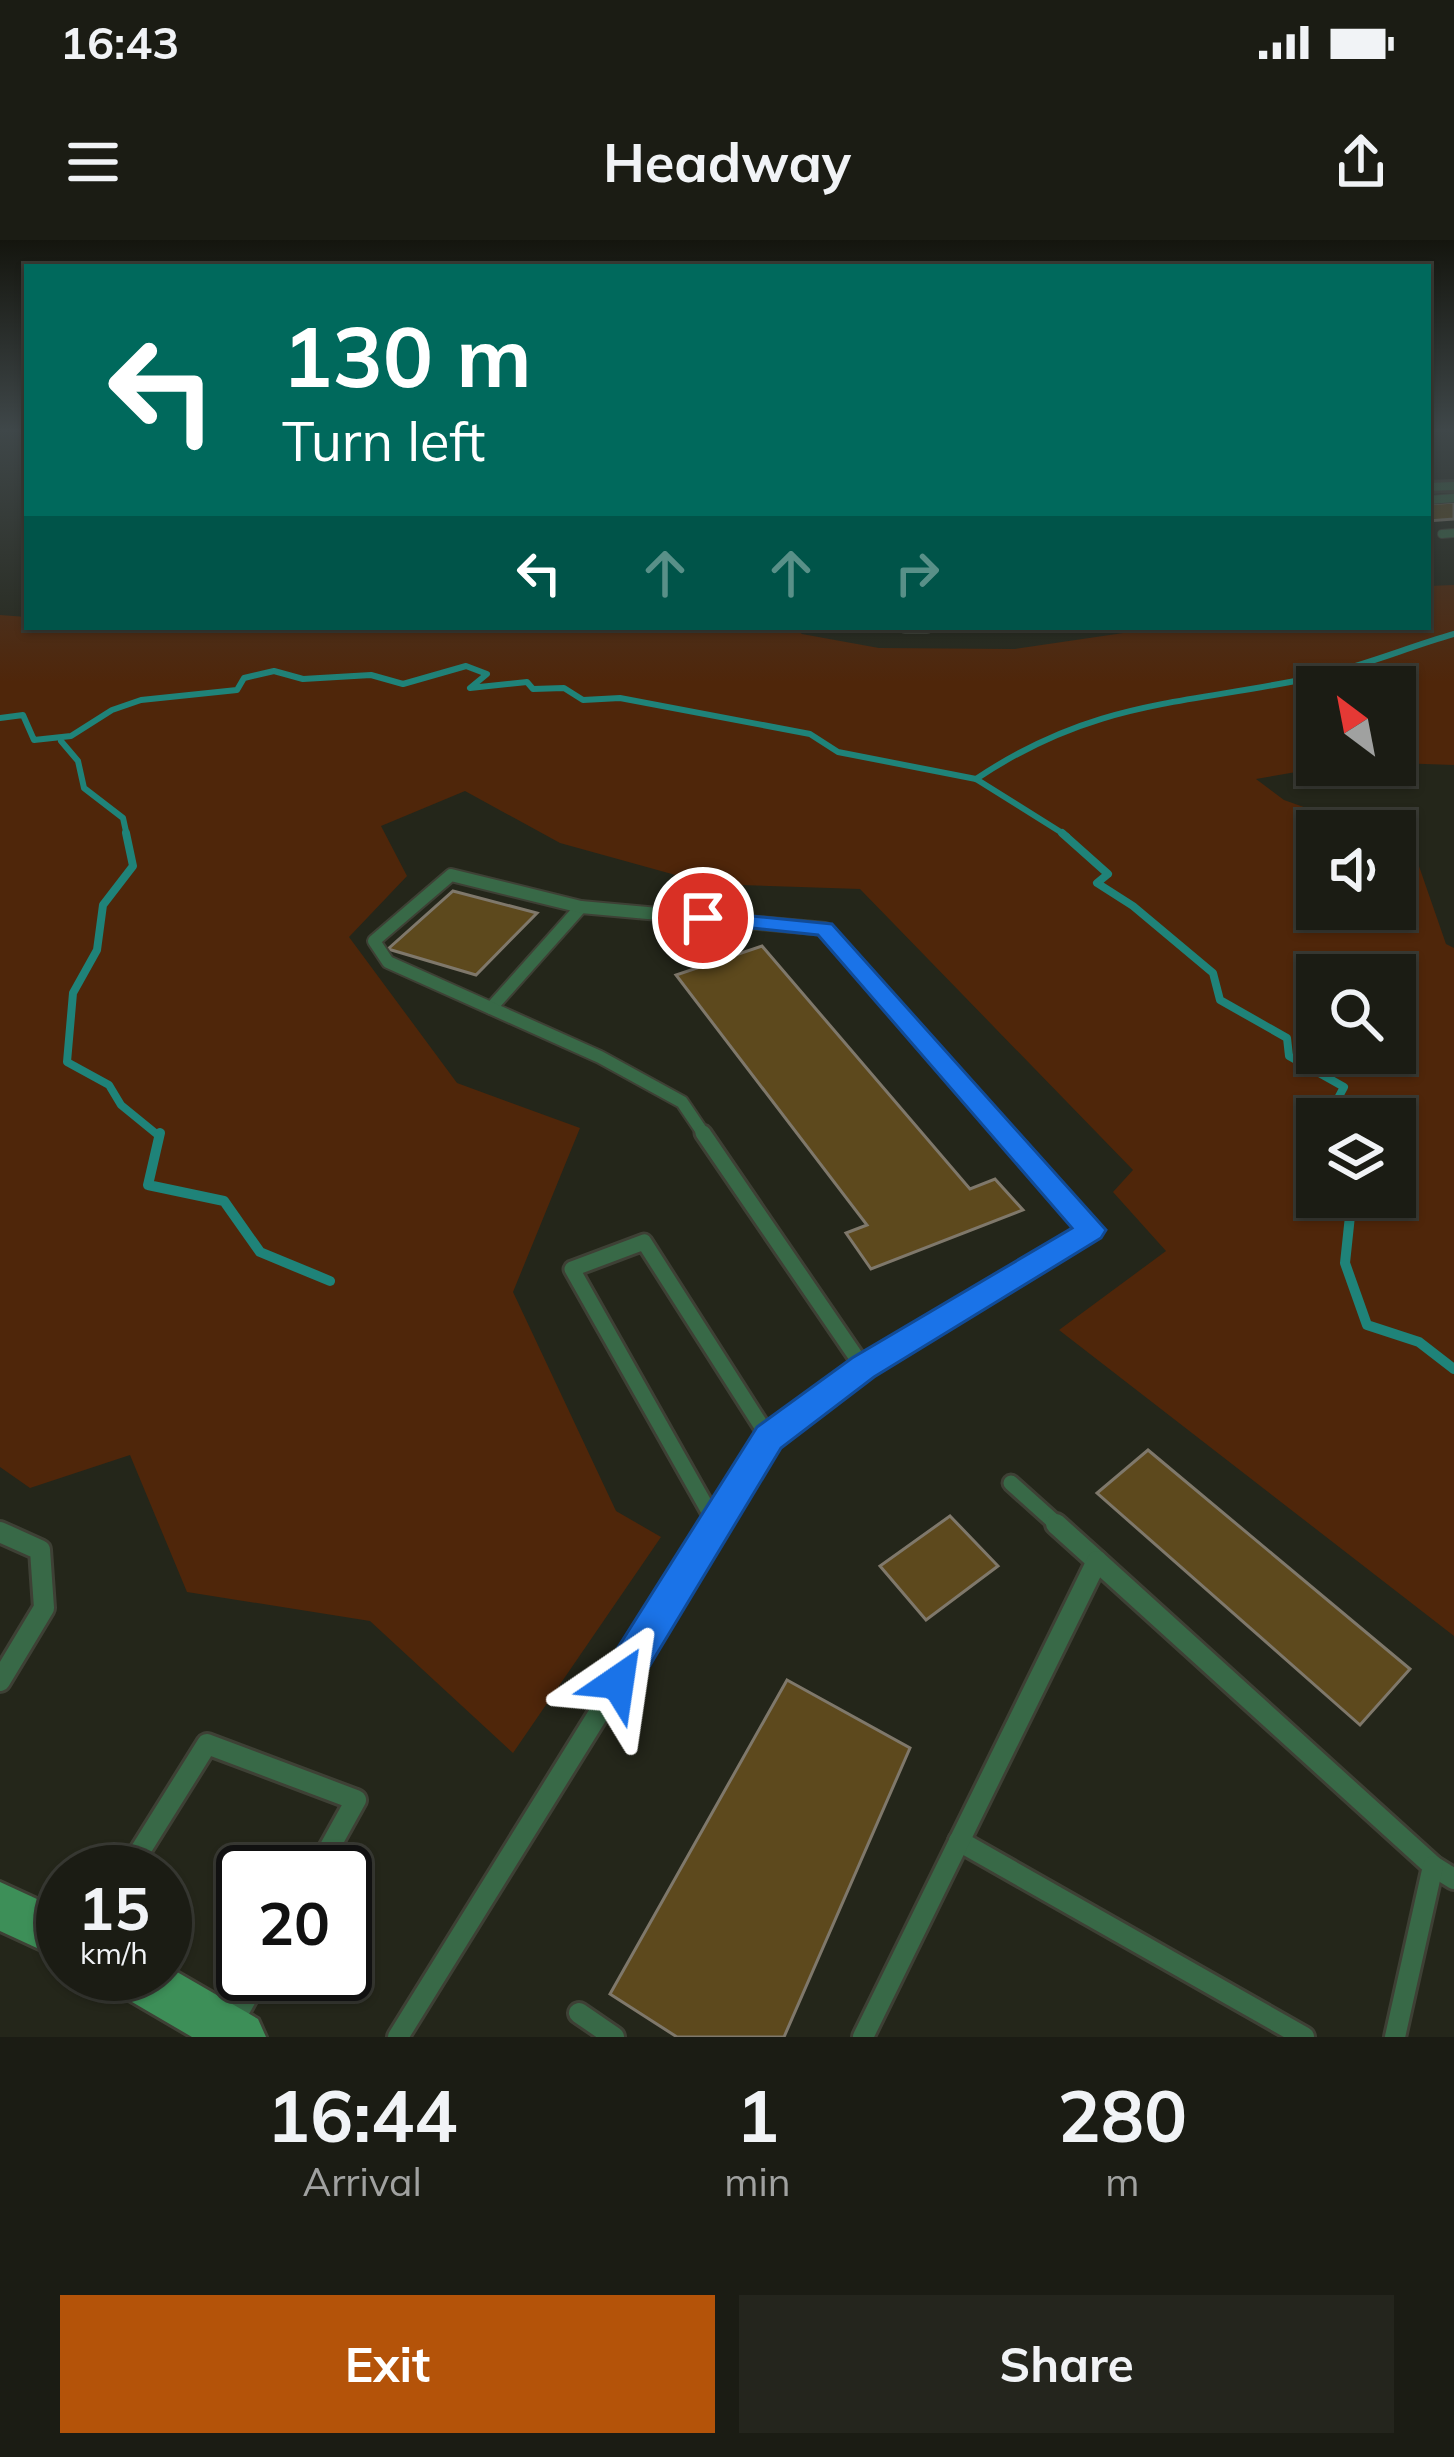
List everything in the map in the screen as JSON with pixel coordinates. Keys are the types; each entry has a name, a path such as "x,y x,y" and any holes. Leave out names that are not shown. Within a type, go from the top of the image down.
{"main road":[{"path":"0,1906 36,1923"},
{"path":"179,2001 234,2033"}],"lane":[{"path":"1442,534 1454,533"},
{"path":"398,2037 769,1438 863,1367 1091,1230 824,928 581,907 451,874 374,941 388,962 600,1057 682,1102 863,1367"},
{"path":"491,1008 581,907"},
{"path":"716,1524 572,1269 644,1241 769,1438"},
{"path":"1011,1483 1454,1880"},
{"path":"0,1532 40,1550 44,1608 0,1681"},
{"path":"863,2037 1097,1562"},
{"path":"144,1845 207,1744 356,1801 331,1845"},
{"path":"959,1840 1304,2037"},
{"path":"1395,2037 1433,1866"},
{"path":"234,2033 248,2001"},
{"path":"579,2013 614,2037"}],"shaded area":[{"path":"1454,585 1454,765 1416,764 1416,666 1296,666 1296,772 1256,779 1284,800 1312,810 1296,810 1296,930 1416,930 1416,858 1446,944 1454,948 1454,1636 1059,1330 1166,1251 1113,1192 1133,1170 860,889 708,884 560,843 465,791 381,826 407,876 349,937 457,1083 580,1128 513,1292 616,1511 661,1537 513,1753 370,1621 187,1592 130,1455 30,1488 0,1467 0,615 24,617 24,630 796,630 879,648 1015,649 1144,630 1431,630 1431,586"}],"building":[{"path":"1431,514 1454,514 1454,519 1431,521"},
{"path":"453,891 537,913 476,975 388,949"},
{"path":"762,946 970,1189 995,1179 1023,1210 871,1269 846,1233 867,1225 676,975"},
{"path":"1148,1450 1410,1669 1360,1725 1097,1493"},
{"path":"950,1516 998,1566 926,1620 880,1566"},
{"path":"787,1680 910,1748 784,2037 677,2037 610,1994"}],"waterway":[{"path":"976,779 1020,753 1103,718 1320,676 1454,634"},
{"path":"0,718 23,715 34,740 71,736 112,710 141,700 237,690 244,678 274,671 303,679 371,675 403,684 466,666 487,674 470,688 527,682 533,689 564,688 583,700 620,698 810,734 838,752 976,779"},
{"path":"61,741 78,761 84,788 123,818 127,836"},
{"path":"976,779 1067,836"},
{"path":"126,833 133,866 103,905 97,950 73,993 67,1062 109,1085 121,1105 159,1136"},
{"path":"1062,833 1108,874 1097,883 1133,906 1213,973 1220,1000 1287,1038 1289,1056 1344,1087 1338,1098"},
{"path":"160,1133 148,1185 224,1201 260,1252 330,1281"},
{"path":"1350,1218 1345,1263 1367,1325 1419,1342 1454,1369"}],"route":[{"path":"618,1682 769,1438 863,1367 1091,1230 824,928 703,918"}]}
